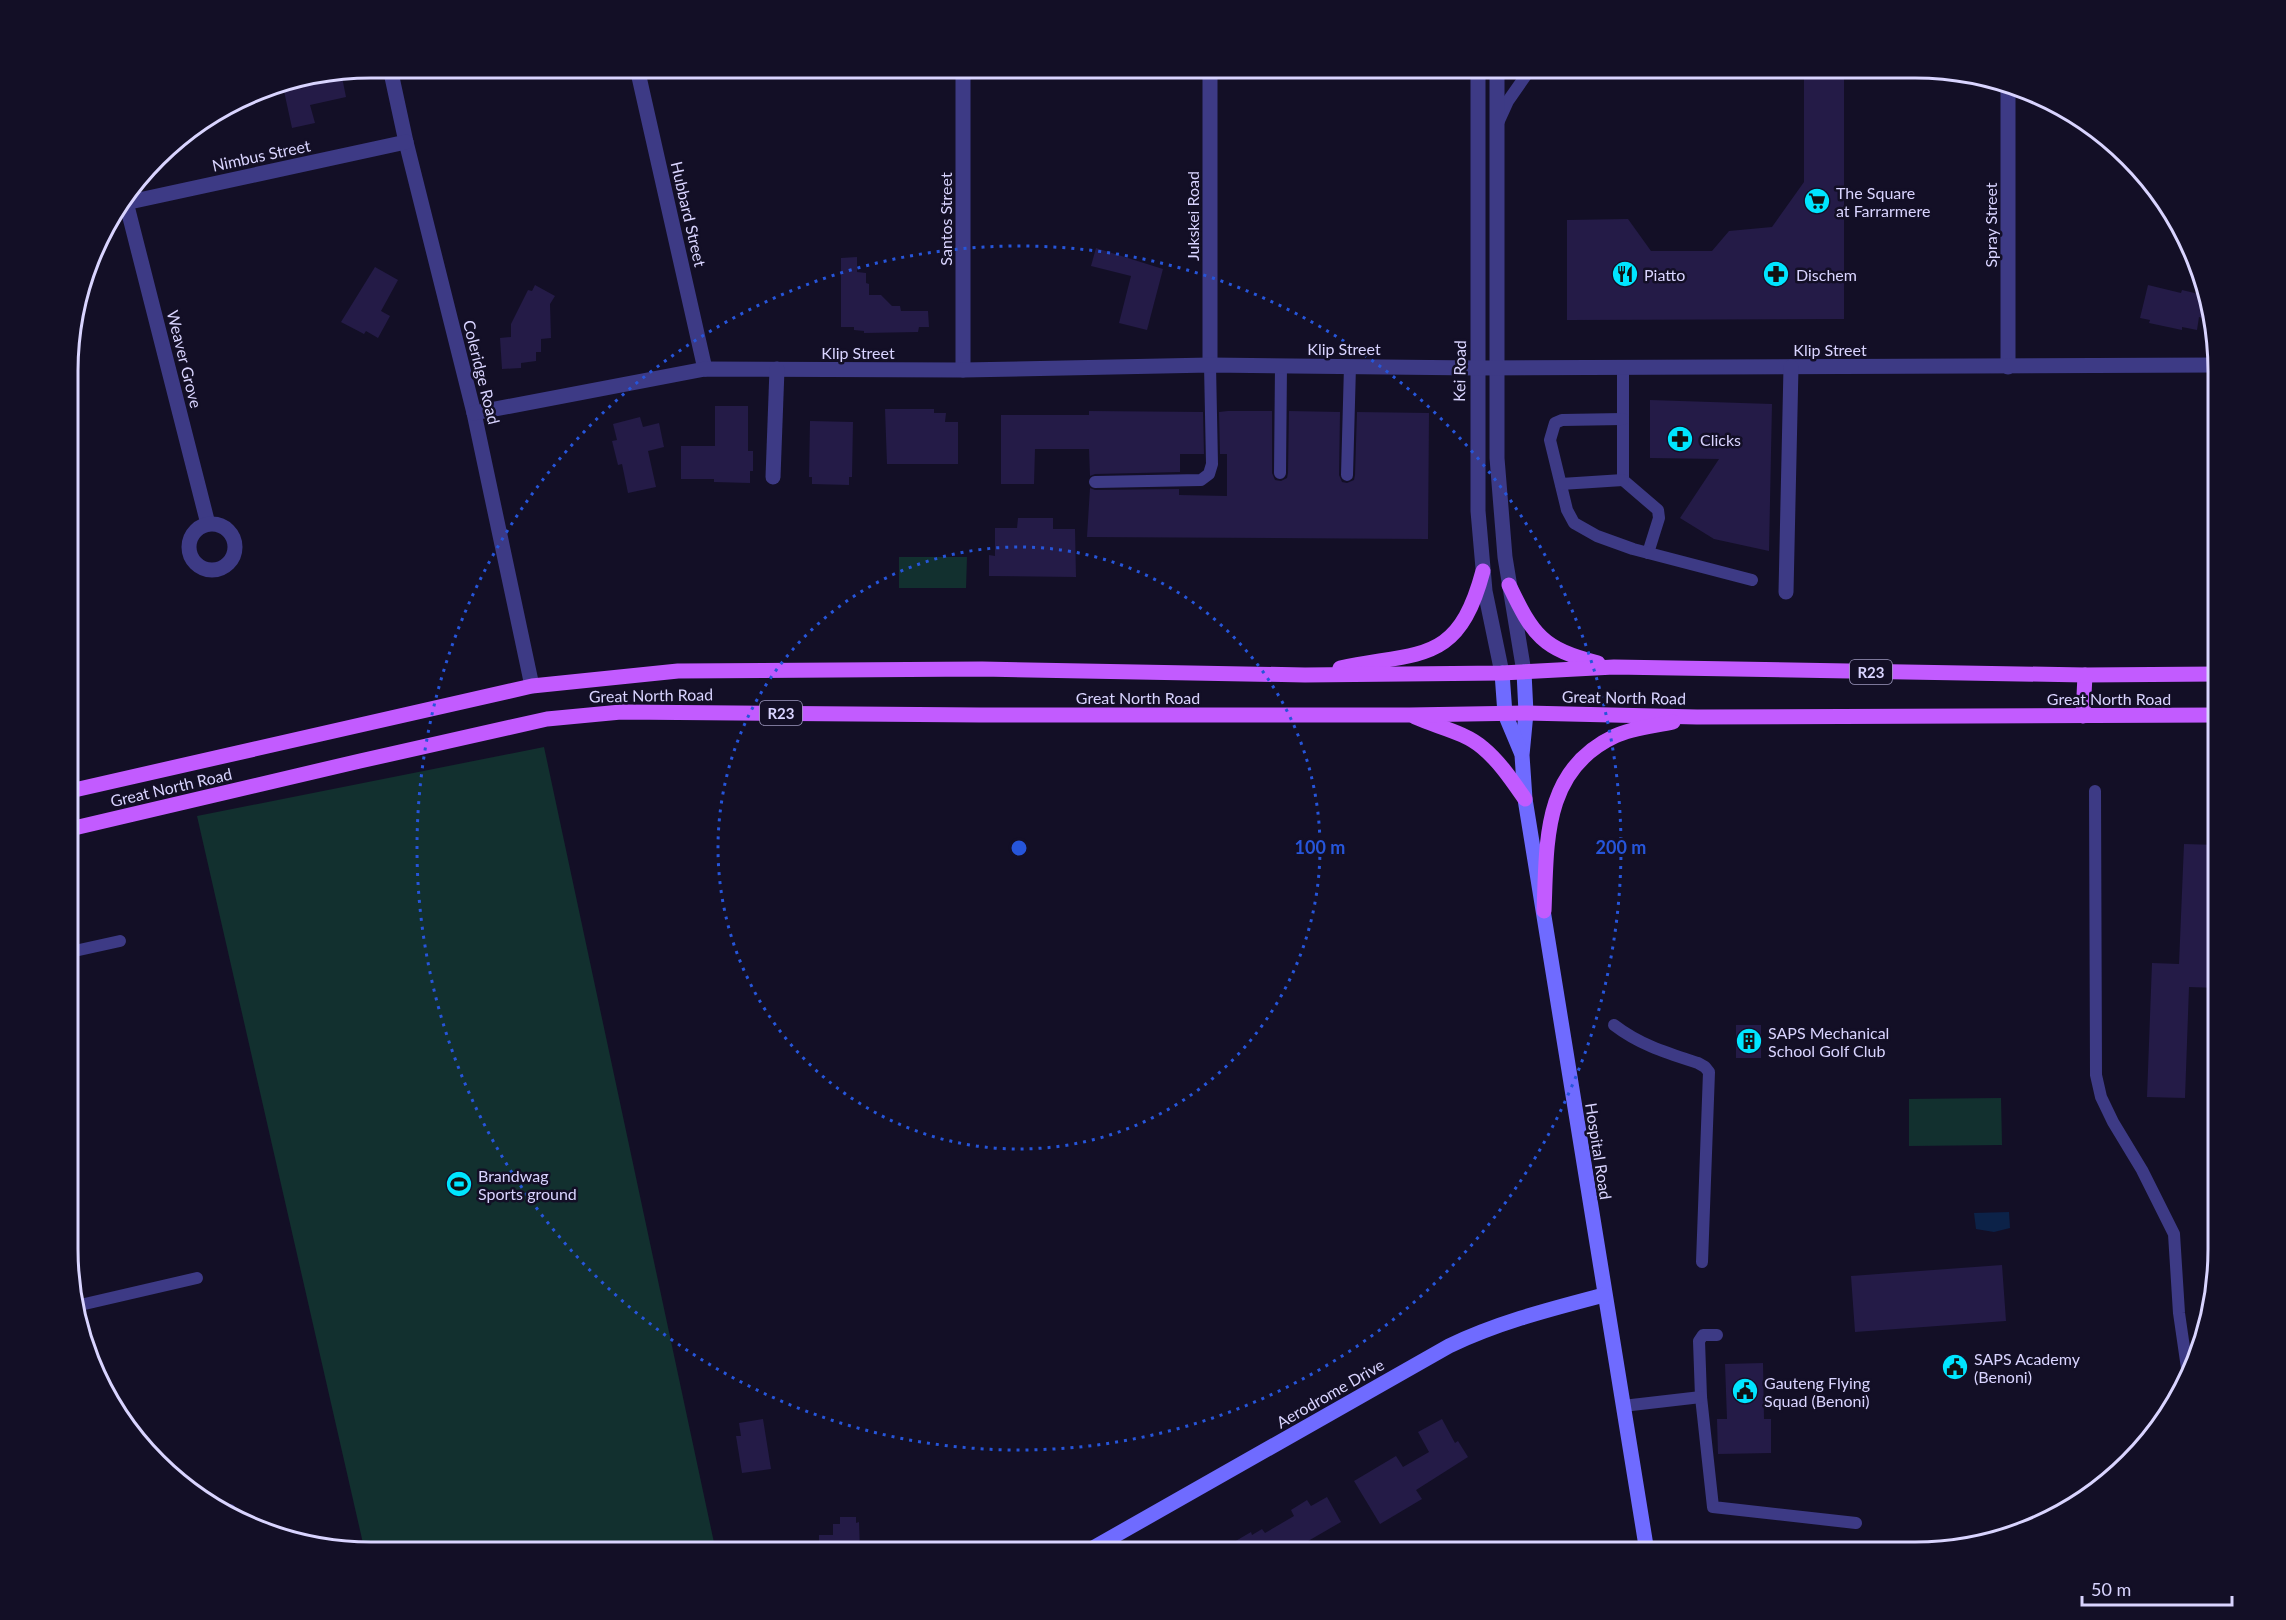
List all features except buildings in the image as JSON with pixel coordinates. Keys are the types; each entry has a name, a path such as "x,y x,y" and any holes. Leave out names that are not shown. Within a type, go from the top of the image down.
{"main road":[{"path":"1305,675 1372,661 1409,657 1433,649 1457,632 1468,615 1483,571"},
{"path":"1509,585 1527,622 1554,649 1614,668"},
{"name":"Great North Road","path":"78,789 532,686 678,671 982,669 1305,675 1502,673 1614,668 2085,675 2208,674"},
{"path":"2083,716 2085,675"},
{"name":"Great North Road","path":"78,827 547,719 581,715 677,711 980,715 1526,713 1697,717 2208,715"},
{"path":"1410,715 1459,734 1483,748 1511,780 1524,800"},
{"path":"1544,911 1550,820 1560,790 1575,767 1593,750 1617,735 1697,717"}],"street":[{"name":"Coleridge Road","path":"392,78 474,413 532,686"},
{"name":"Hubbard Street","path":"639,78 705,369"},
{"name":"Santos Street","path":"963,78 963,370"},
{"name":"Jukskei Road","path":"1210,78 1210,365"},
{"name":"Kei Road","path":"1478,78 1478,511 1485,591 1502,673"},
{"path":"1497,78 1497,458 1509,585 1524,672"},
{"name":"Spray Street","path":"2008,94 2008,367"},
{"name":"Nimbus Street","path":"132,201 406,142"},
{"name":"Weaver Grove","path":"126,209 208,524"},
{"name":"Klip Street","path":"474,413 705,369 963,370 1210,365 1478,368 2208,365"},
{"path":"1786,592 1791,367"},
{"path":"773,477 777,369"},
{"name":"Hospital Road","path":"1524,672 1526,713 1522,755 1524,800 1544,911 1645,1542"},
{"name":"Hospital Road","path":"1502,673 1505,714 1522,755"},
{"name":"Aerodrome Drive","path":"1104,1542 1449,1346 1510,1320 1604,1295"}],"lane":[{"path":"1498,124 1508,101 1524,78"},
{"path":"1095,482 1201,480 1209,474 1212,464 1210,365"},
{"path":"1280,472 1281,365"},
{"path":"1347,475 1350,366"},
{"path":"1623,367 1623,480"},
{"path":"1623,419 1562,420 1555,423 1550,440 1567,510 1574,523 1597,536 1648,553 1752,580"},
{"path":"1561,484 1623,480 1658,510 1659,518 1648,553"},
{"path":"2095,791 2096,1075 2101,1097 2113,1122 2142,1170 2174,1234 2186,1361"},
{"path":"78,950 120,940"},
{"path":"1614,1025 1631,1038 1647,1046 1698,1062 1709,1072 1701,1262"},
{"path":"84,1304 196,1278"},
{"path":"1717,1335 1703,1335 1699,1341 1701,1397 1713,1507 1856,1523"},
{"path":"1623,1407 1701,1397"}],"green space":[{"path":"899,557 967,557 966,588 899,588"},
{"name":"Brandwag Sports ground","path":"544,747 714,1542 363,1542 197,816"},
{"path":"2001,1098 2002,1145 1909,1146 1909,1099"}],"water":[{"path":"2009,1212 2010,1228 1994,1232 1976,1229 1974,1213"}],"place":[{"name":"The Square at Farrarmere","path":"1817,201"},
{"name":"Piatto","path":"1625,274"},
{"name":"Dischem","path":"1776,274"},
{"name":"Clicks","path":"1680,439"},
{"name":"SAPS Mechanical School Golf Club","path":"1749,1041"},
{"name":"Brandwag Sports ground","path":"459,1184"},
{"name":"SAPS Academy (Benoni)","path":"1955,1367"},
{"name":"Gauteng Flying Squad (Benoni)","path":"1745,1391"}]}
